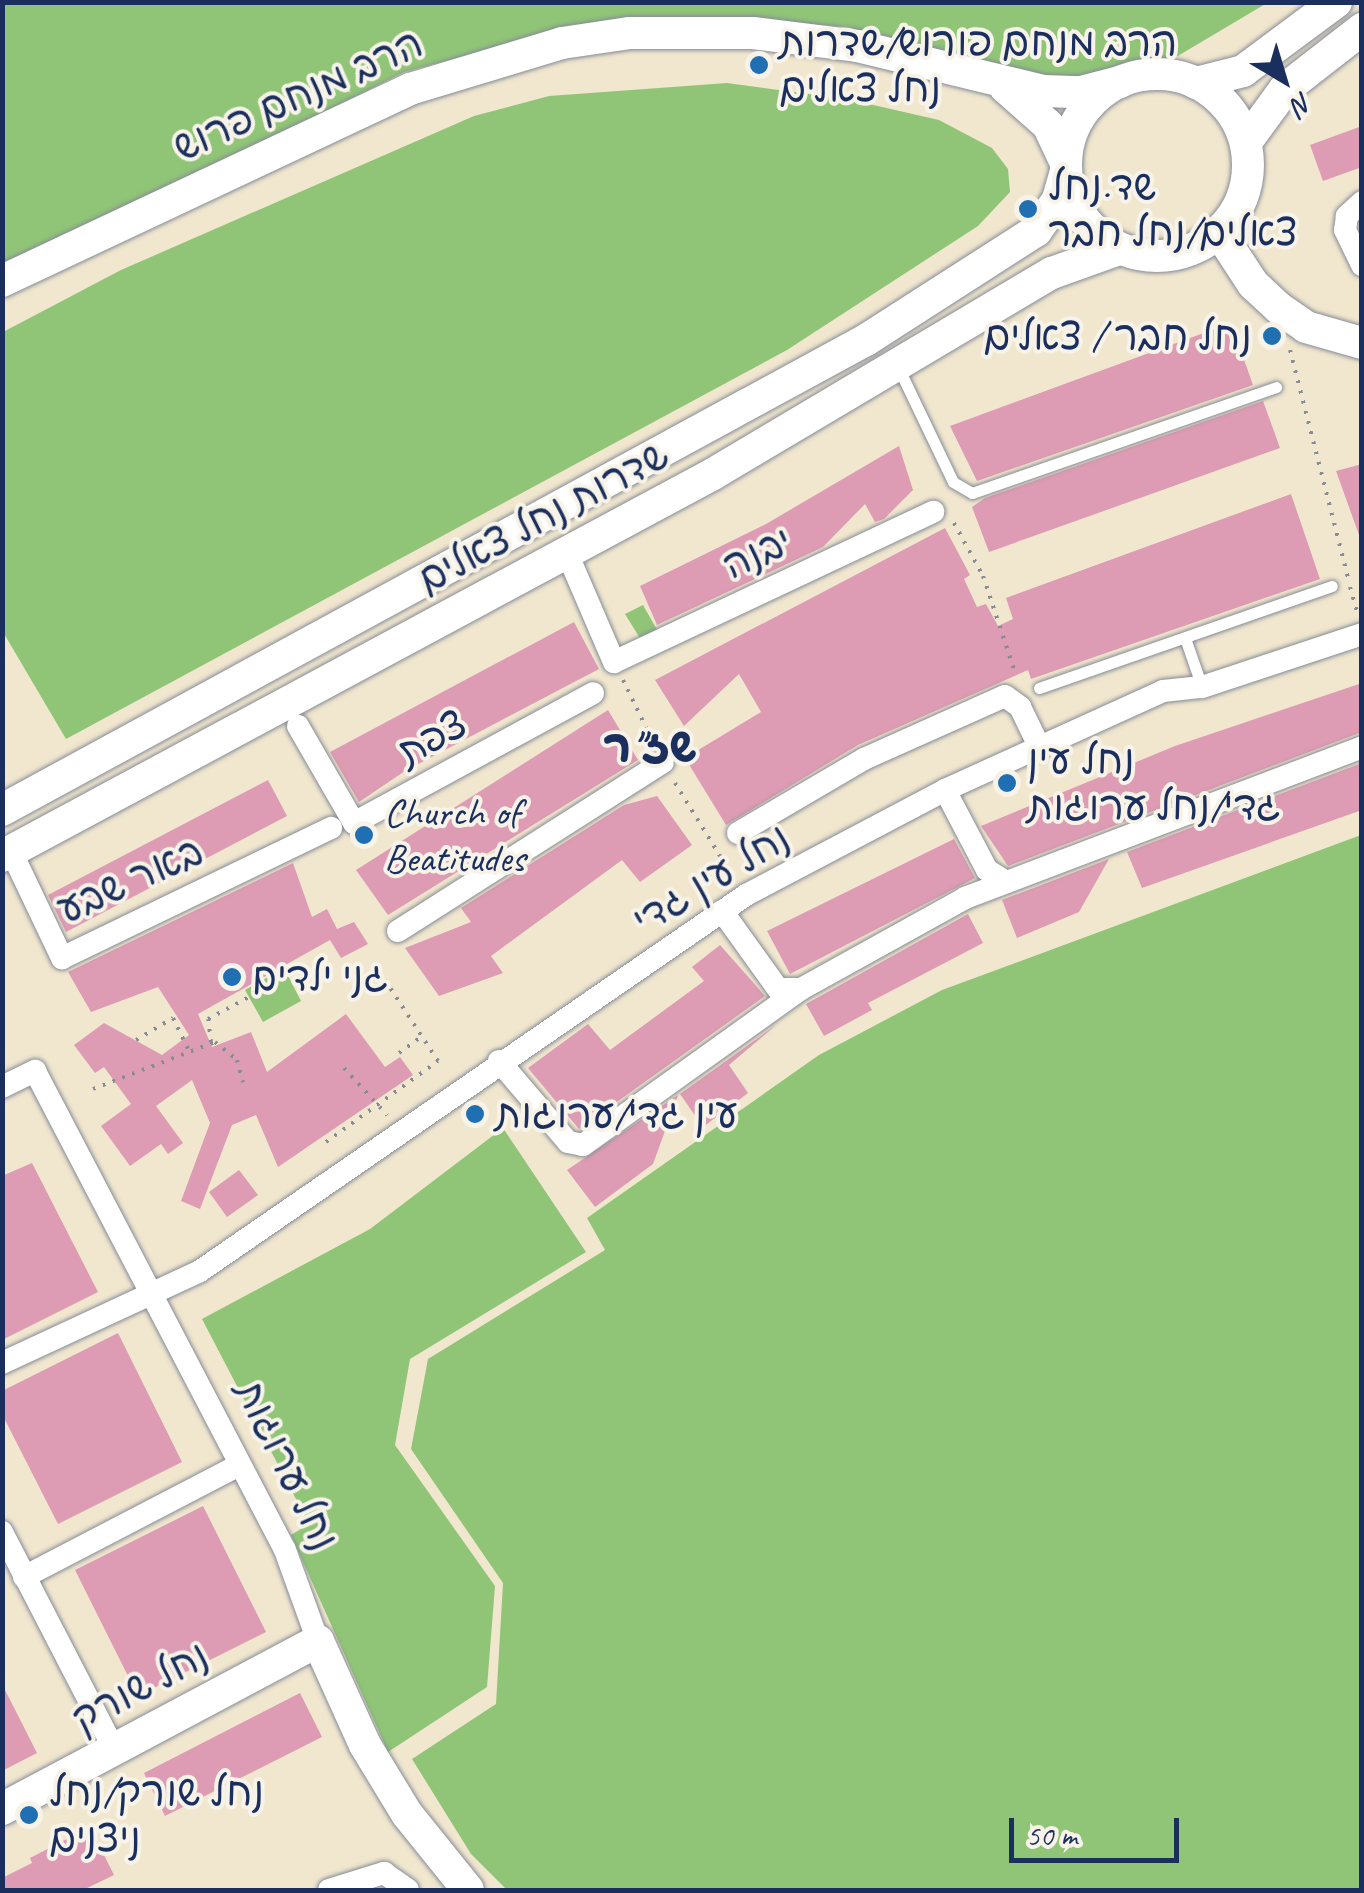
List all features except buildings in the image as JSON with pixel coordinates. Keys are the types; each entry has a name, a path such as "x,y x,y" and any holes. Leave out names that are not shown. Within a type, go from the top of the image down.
{"main road":[{"path":"1196,82 1228,107 1246,142 1244,193 1219,232 1172,256 1119,248 1085,222 1066,167 1082,115 1120,82 1158,74 1196,82 1244,71 1336,2"},
{"path":"1246,142 1285,89 1362,29"},
{"name":"הרב מנחם פרוש","path":"2,281 410,89 562,44 630,33 753,33 857,46 1056,93 1120,82"},
{"name":"הרב מנחם פרוש","path":"997,82 1041,116 1066,167"},
{"name":"שדרות נחל צאלים","path":"2,810 866,340 1036,231 1058,199 1066,167"},
{"path":"1219,232 1253,284 1306,327 1362,342"},
{"name":"שדרות נחל צאלים","path":"7,854 567,553 898,368 1052,272 1119,248"},
{"name":"נחל שורק","path":"2,1808 318,1640"},
{"name":"נחל ערוגות","path":"318,1640 366,1745 407,1814 468,1890"}],"street":[{"path":"1362,202 1347,216 1345,230 1362,265"},
{"name":"יבנה","path":"567,553 614,662 939,509"},
{"name":"נחל עין גדי","path":"2,1363 155,1293 254,1236 500,1061 722,911 945,790 1163,691 1202,687 1362,632"},
{"name":"צפת","path":"298,726 354,823 593,693"},
{"path":"738,833 864,759 1005,696 1020,706 1040,748"},
{"path":"500,1061 568,1142 583,1145 800,989 1006,882 1362,747"},
{"path":"398,931 663,762"},
{"path":"945,790 987,870 1006,882"},
{"name":"באר שבע","path":"7,854 62,958 331,828"},
{"path":"722,911 778,989 800,989"},
{"name":"נחל ערוגות","path":"2,1087 34,1072 155,1293 285,1550 318,1640"},
{"path":"24,1577 239,1465"},
{"path":"2,1532 114,1750"},
{"path":"329,1890 384,1873 408,1890"}],"lane":[{"path":"898,368 953,482 972,493 1276,388"},
{"path":"1038,688 1332,586"},
{"path":"1185,638 1202,687"}],"path":[{"path":"1306,327 1290,351 1362,632"},
{"path":"939,509 983,576 1017,678"},
{"path":"383,976 426,1035 399,1053"},
{"path":"243,1082 237,1060 211,1042 208,1019 249,997"},
{"path":"136,1040 172,1018 188,1049"},
{"path":"326,1142 438,1061 420,1038"},
{"path":"93,1089 211,1042"},
{"path":"344,1068 400,1131"}],"green space":[{"path":"3,3 1267,3 1166,63 1119,65 1047,86 847,27 717,18 582,25 404,72 3,273"},
{"path":"727,83 847,99 939,120 992,148 1008,169 1010,192 978,226 787,350 66,739 3,632 3,332 121,270 474,116 549,96"},
{"path":"643,605 660,635 643,643 625,614"},
{"path":"1361,835 1361,1890 507,1890 471,1854 412,1759 496,1704 503,1583 411,1449 428,1359 605,1250 587,1218 819,1055 942,990"},
{"path":"284,968 301,1001 263,1022 245,990"},
{"path":"503,1128 586,1252 410,1359 395,1445 495,1586 487,1687 388,1752 291,1535 309,1524 202,1319 370,1229"}],"place":[{"name":"הרב מנחם פורוש/שדרות נחל צאלים","path":"759,65"},
{"name":"שד.נחל צאלים/נחל חבר","path":"1028,209"},
{"name":"נחל חבר / צאלים","path":"1272,336"},
{"name":"נחל עין גדי/נחל ערוגות","path":"1007,783"},
{"name":"Church of Beatitudes","path":"364,835"},
{"name":"גני ילדים","path":"232,977"},
{"name":"עין גדי/ערוגות","path":"475,1114"},
{"name":"נחל שורק/נחל ניצנים","path":"29,1815"}],"district":[{"name":"שז\"ר","path":"650,747"}]}
